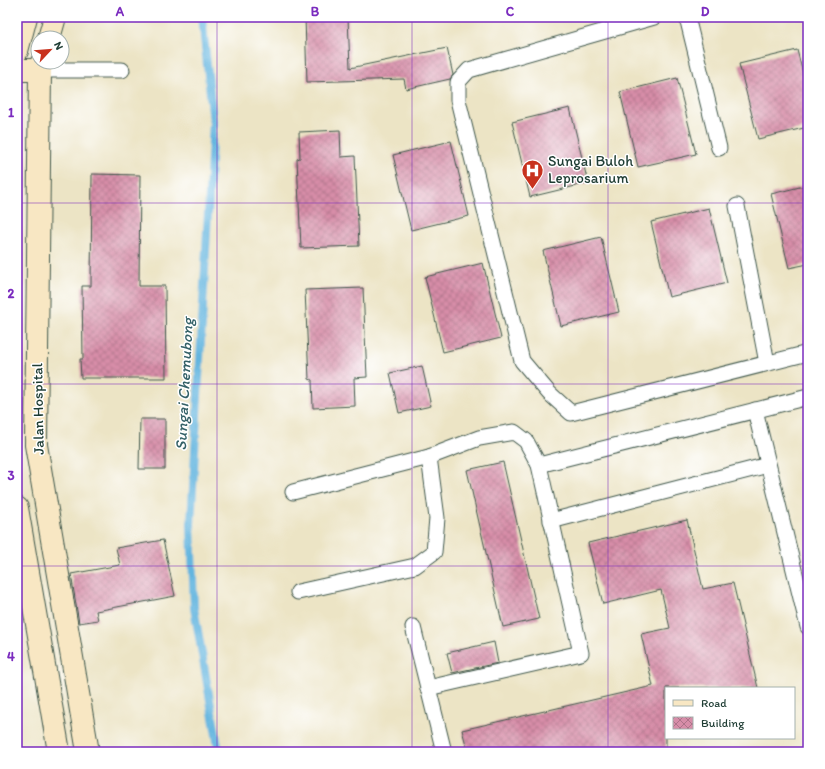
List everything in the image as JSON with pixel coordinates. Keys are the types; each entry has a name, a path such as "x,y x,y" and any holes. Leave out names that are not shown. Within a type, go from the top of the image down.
{"main road":[{"path":"17,51 26,17"},
{"path":"51,30 55,17"},
{"path":"17,70 30,68"},
{"name":"Jalan Hospital","path":"41,70 36,444 88,752"},
{"path":"17,508 59,752"}],"lane":[{"path":"654,17 469,70 458,82 458,100 522,361 549,393 571,413 808,352"},
{"path":"687,17 719,148"},
{"path":"70,67 122,70"},
{"path":"737,206 767,363"},
{"path":"539,465 808,397"},
{"path":"755,410 808,627"},
{"path":"293,492 429,457 479,438 514,432 526,441 539,465 581,653 428,688"},
{"path":"298,592 415,566 434,552 437,518 429,457"},
{"path":"551,520 768,466"},
{"path":"413,627 444,752"}],"building":[{"path":"305,17 348,17 350,68 447,48 453,75 450,79 406,89 404,79 307,82"},
{"path":"797,50 808,94 808,127 758,139 739,64"},
{"path":"677,78 696,154 638,167 620,92"},
{"path":"570,108 588,183 530,197 512,122"},
{"path":"340,130 341,157 355,156 359,246 301,248 297,159 300,158 299,132"},
{"path":"451,141 469,216 411,230 393,155"},
{"path":"92,174 140,175 139,286 165,286 166,378 81,378 80,359 83,359 82,286 91,286"},
{"path":"808,185 808,264 789,268 771,194"},
{"path":"709,208 727,283 669,297 651,222"},
{"path":"601,237 619,312 561,326 543,251"},
{"path":"483,263 501,338 443,352 425,277"},
{"path":"363,288 367,377 354,378 355,406 313,408 312,380 309,379 305,290"},
{"path":"422,366 431,406 399,413 390,373"},
{"path":"140,419 165,419 165,469 139,469"},
{"path":"503,462 539,619 503,627 467,470"},
{"path":"687,520 703,589 733,583 758,687 665,687 666,752 468,752 462,730 653,686 641,634 670,628 661,590 603,604 588,543"},
{"path":"163,540 175,596 96,611 98,620 79,623 71,574 120,565 116,548"},
{"path":"494,642 498,663 452,673 447,653"}],"waterway":[{"name":"Sungai Chemubong","path":"202,17 213,122 191,524 194,608 219,752"}],"place":[{"name":"Sungai Buloh Leprosarium","path":"532,190"}]}
